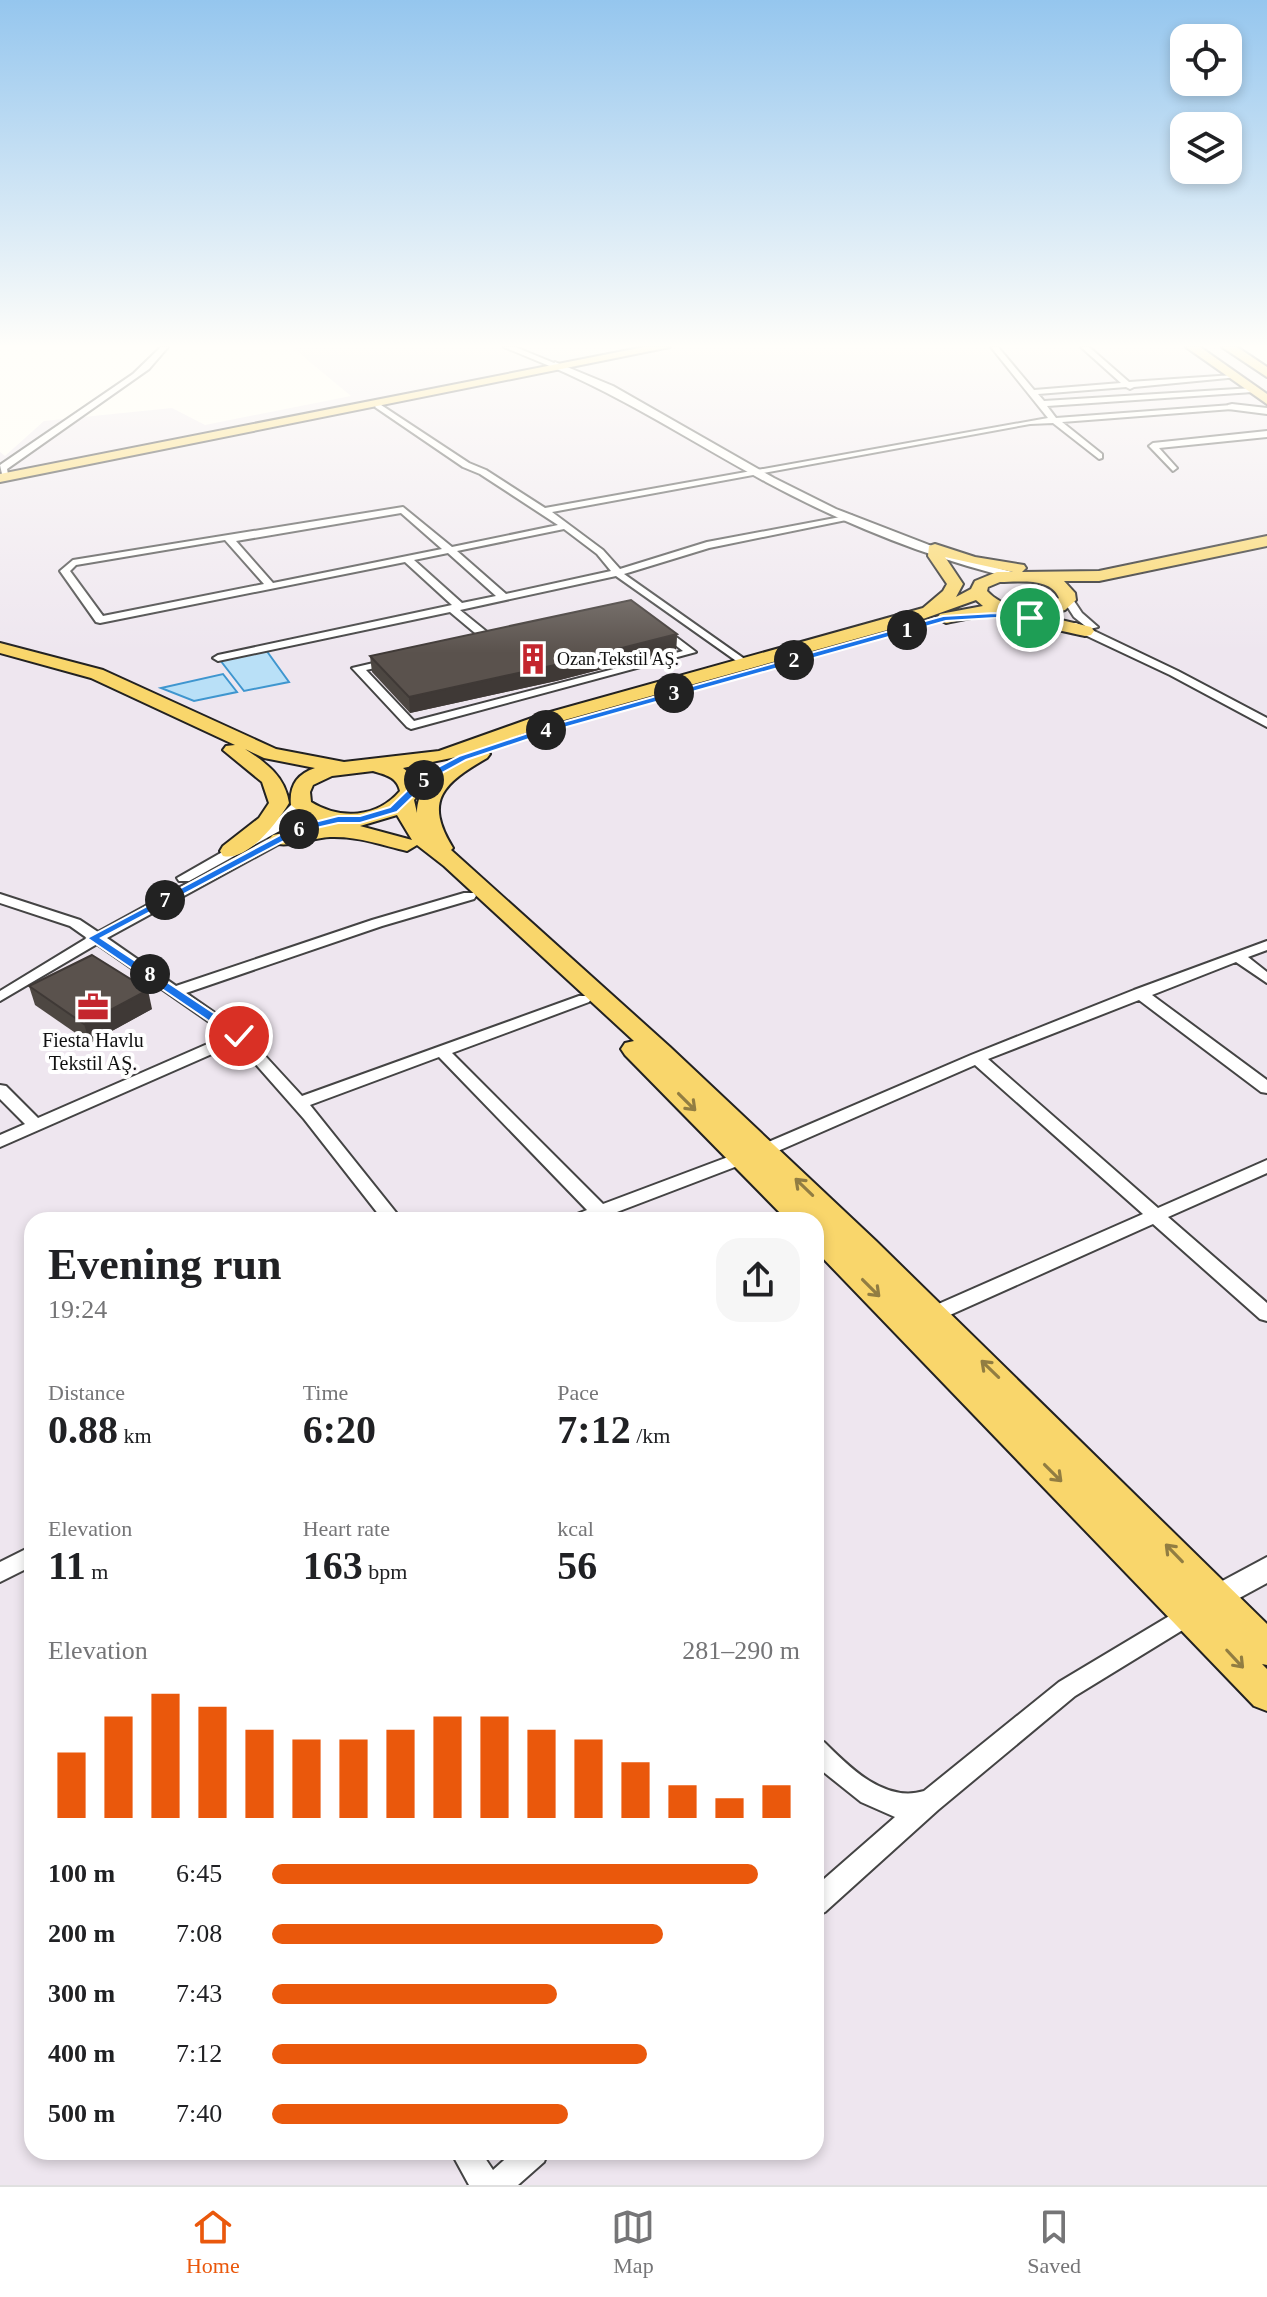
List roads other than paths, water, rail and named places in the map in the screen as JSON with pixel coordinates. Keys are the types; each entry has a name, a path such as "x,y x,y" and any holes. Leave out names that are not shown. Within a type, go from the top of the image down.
{"main road":[{"path":"2,474 132,449"},
{"path":"2,474 138,449"},
{"path":"345,820 378,816 407,797 440,767 488,744 742,662 903,620 961,601 988,580 1087,578 1267,541"},
{"path":"0,648 97,674 271,754 342,767 375,766 443,755 566,724 946,618 979,611 1057,608 1083,588 1267,549"},
{"path":"935,553 1036,570 1137,569"},
{"path":"903,620 937,604 954,590 952,578 935,553"},
{"path":"1028,577 1059,585 1068,598"},
{"path":"1094,632 1084,615 1084,605 1091,594 1119,580"},
{"path":"978,590 990,603 1020,611"},
{"path":"946,618 1018,616 1094,632"},
{"path":"0,663 77,681 278,767 292,779 310,812 383,830 407,845 469,896 819,1212"},
{"path":"220,729 280,746 349,752 488,744"},
{"path":"452,861 428,827 425,807 436,784 444,776 488,744"},
{"path":"230,748 269,775 278,788 279,803 267,822 231,851"},
{"path":"375,766 402,775 409,783 409,822 417,835 452,861 754,1154 798,1212"},
{"path":"300,797 310,778 342,767"},
{"path":"280,839 310,831 341,829 370,833 407,845"},
{"path":"824,1216 934,1314 1089,1466 1204,1605 1267,1694"},
{"path":"824,1241 1204,1605 1267,1649"}],"street":[{"path":"2,474 2,468 32,449"},
{"path":"442,449 565,526 600,552 618,573 657,603 742,662"},
{"path":"716,449 851,518 935,553 964,563 1028,577"},
{"path":"543,511 885,449"},
{"path":"1090,449 1099,456"},
{"path":"1156,449 1173,468"},
{"path":"504,597 450,549 403,510 232,539 201,539 73,563 65,571 100,620 407,559 450,549 565,526"},
{"path":"218,658 618,573 707,545 851,518"},
{"path":"232,539 271,586"},
{"path":"935,553 965,572 978,590"},
{"path":"407,559 489,639"},
{"path":"1068,598 1094,632 1153,662"},
{"path":"634,608 691,652 411,725 358,668 489,639 657,603"},
{"path":"1020,611 1094,632 1267,723"},
{"path":"93,938 129,910 278,826 300,797"},
{"path":"0,997 93,938 280,839 305,827 345,820"},
{"path":"176,991 377,923 469,896"},
{"path":"0,898 75,923 239,1036 300,1103 387,1212"},
{"path":"442,1051 599,1211 754,1154 977,1058 1267,945"},
{"path":"1237,956 1267,979"},
{"path":"1139,993 1267,1088"},
{"path":"300,1103 584,999"},
{"path":"0,1141 239,1036"},
{"path":"977,1058 1267,1314"},
{"path":"0,1090 35,1124"},
{"path":"934,1314 1267,1166"},
{"path":"0,1573 24,1560"},
{"path":"824,1896 931,1801 1067,1689 1267,1569"},
{"path":"824,1759 840,1776 877,1796 906,1807 931,1801"},
{"path":"470,2160 486,2185"},
{"path":"497,2185 525,2160"}],"water":[{"path":"266,650 289,682 244,691 220,660"},
{"path":"223,674 237,692 194,701 161,688"}],"place":[{"name":"Ozan Tekstil AŞ.","path":"533,659"},
{"name":"Fiesta Havlu Tekstil AŞ.","path":"93,1007"}]}
